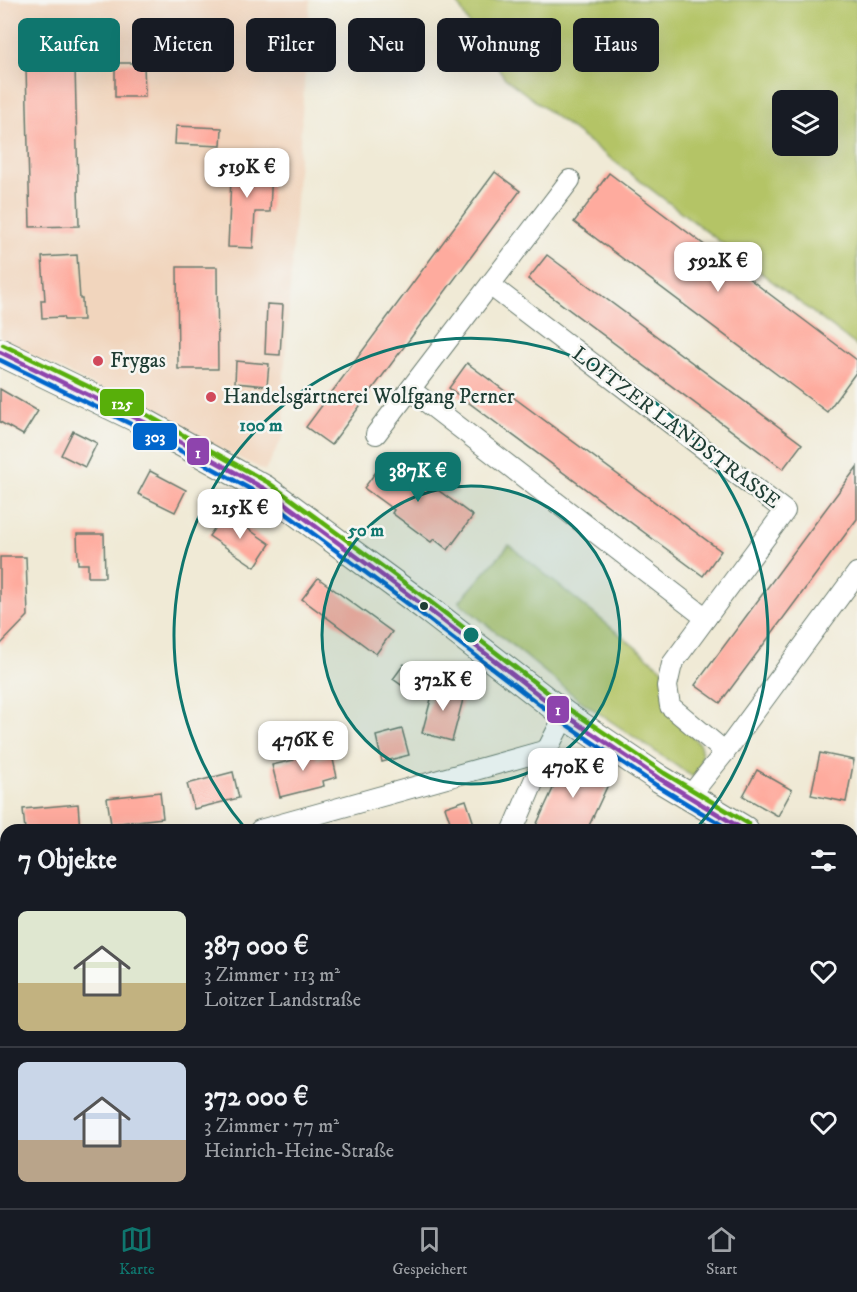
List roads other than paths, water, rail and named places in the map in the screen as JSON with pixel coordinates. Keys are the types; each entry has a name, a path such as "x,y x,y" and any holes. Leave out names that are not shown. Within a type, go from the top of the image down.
{"main road":[{"path":"0,352 144,422 265,489 424,606 565,715 660,779 736,824"}],"street":[{"path":"376,434 570,180"},
{"name":"LOITZER LANDSTRASSE","path":"490,285 785,511 672,664 667,686 670,706 725,752"},
{"path":"411,390 706,618"},
{"path":"689,797 725,752 857,573"},
{"path":"516,824 547,750 565,715"},
{"path":"282,824 547,750"}],"place":[{"name":"Frygas","path":"98,361"},
{"name":"Handelsgärtnerei Wolfgang Perner","path":"211,397"}]}
